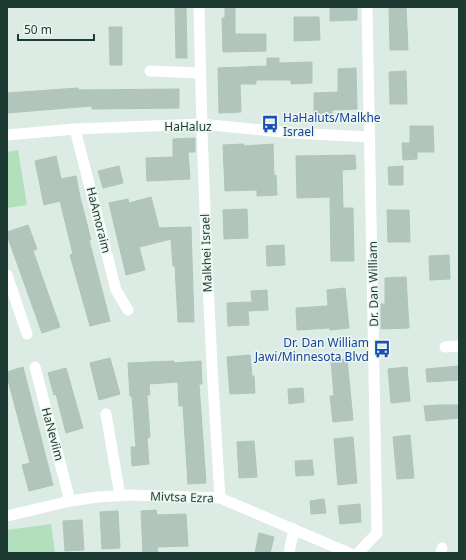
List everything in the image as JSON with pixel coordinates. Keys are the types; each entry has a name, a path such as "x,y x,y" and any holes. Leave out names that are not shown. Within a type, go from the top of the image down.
{"street":[{"name":"Malkhei Israel","path":"199,7 201,124 210,345 220,498"},
{"name":"Dr. Dan William","path":"358,553 377,533 370,137 366,7"},
{"path":"150,71 200,73"},
{"name":"HaHaluz","path":"7,135 75,129 201,124 292,133 370,137"},
{"name":"HaAmoraim","path":"75,129 116,290 128,310"},
{"path":"7,275 27,334"},
{"path":"445,347 459,346"},
{"name":"HaNeviim","path":"35,367 70,501"},
{"path":"106,414 120,496"},
{"name":"Mivtsa Ezra","path":"7,516 70,501 120,496 220,498 349,553"},
{"path":"288,553 294,530"}],"green space":[{"path":"18,150 27,205 7,208 7,152"},
{"path":"51,524 55,553 7,553 7,530"}],"building":[{"path":"175,7 186,7 187,58 176,58"},
{"path":"225,7 235,7 235,34 266,34 266,51 223,52 222,18 225,18"},
{"path":"330,7 357,7 357,20 330,21"},
{"path":"389,7 406,7 408,50 390,50"},
{"path":"294,17 319,17 320,40 294,41"},
{"path":"109,27 122,27 122,65 110,65"},
{"path":"267,58 279,58 279,63 312,62 312,83 291,84 291,80 256,80 256,84 240,84 241,112 219,113 218,68 267,66"},
{"path":"356,68 357,109 332,110 332,117 314,118 314,93 338,92 338,69"},
{"path":"406,71 407,104 390,104 389,72"},
{"path":"78,88 78,90 179,89 179,108 92,109 92,106 7,113 7,93"},
{"path":"410,126 433,126 434,152 417,152 417,159 403,160 402,143 410,143"},
{"path":"195,138 195,152 188,152 190,179 147,181 146,158 173,157 173,139"},
{"path":"244,144 244,146 273,144 274,176 276,175 277,195 257,196 257,190 225,191 223,145"},
{"path":"355,155 356,169 342,170 343,208 353,208 354,261 331,261 330,197 297,198 296,156"},
{"path":"56,156 61,179 76,176 91,240 89,240 110,321 90,326 70,255 73,254 60,201 44,205 35,161"},
{"path":"119,166 123,183 103,188 98,171"},
{"path":"403,166 403,185 389,185 388,167"},
{"path":"151,197 159,228 191,227 194,322 178,322 175,266 173,266 171,239 139,247 145,270 126,275 109,203 128,199 129,203"},
{"path":"247,209 248,238 224,239 223,210"},
{"path":"387,210 409,210 410,242 388,242"},
{"path":"28,225 37,249 33,251 60,327 42,333 7,235 7,232"},
{"path":"284,245 285,265 267,266 266,246"},
{"path":"449,255 450,279 430,280 429,256"},
{"path":"406,277 409,328 381,329 381,304 385,304 385,278"},
{"path":"345,288 349,328 330,330 330,328 297,330 296,308 328,306 327,290"},
{"path":"267,290 268,310 248,311 249,325 228,326 227,303 252,302 251,291"},
{"path":"250,355 252,376 254,376 255,393 230,394 227,357"},
{"path":"110,358 120,394 99,400 90,363"},
{"path":"347,359 353,420 333,422 330,396 334,396 331,360"},
{"path":"174,361 174,363 201,361 202,384 199,384 206,483 188,484 183,406 179,406 178,382 149,384 150,395 147,395 150,437 147,438 149,464 132,466 131,447 136,447 128,363"},
{"path":"459,366 459,380 427,382 426,369"},
{"path":"23,367 53,485 29,491 22,465 30,463 7,376 7,372"},
{"path":"407,367 410,401 391,403 388,369"},
{"path":"66,368 83,428 66,433 56,394 54,395 48,373"},
{"path":"303,388 304,402 289,404 288,389"},
{"path":"459,405 459,418 426,421 424,406"},
{"path":"410,435 414,478 397,479 393,437"},
{"path":"353,437 357,483 338,485 334,439"},
{"path":"254,441 257,477 239,478 237,442"},
{"path":"312,460 314,475 296,476 295,461"},
{"path":"324,499 326,513 311,514 310,501"},
{"path":"360,504 361,522 340,524 338,506"},
{"path":"156,510 157,515 186,514 188,546 157,547 158,553 143,553 141,511"},
{"path":"118,511 120,548 102,549 100,512"},
{"path":"82,520 84,550 65,551 63,521"},
{"path":"259,533 274,537 270,553 255,553"}],"place":[{"name":"HaHaluts/Malkhe Israel","path":"270,124"},
{"name":"Dr. Dan William Jawi/Minnesota Blvd","path":"382,349"}]}
